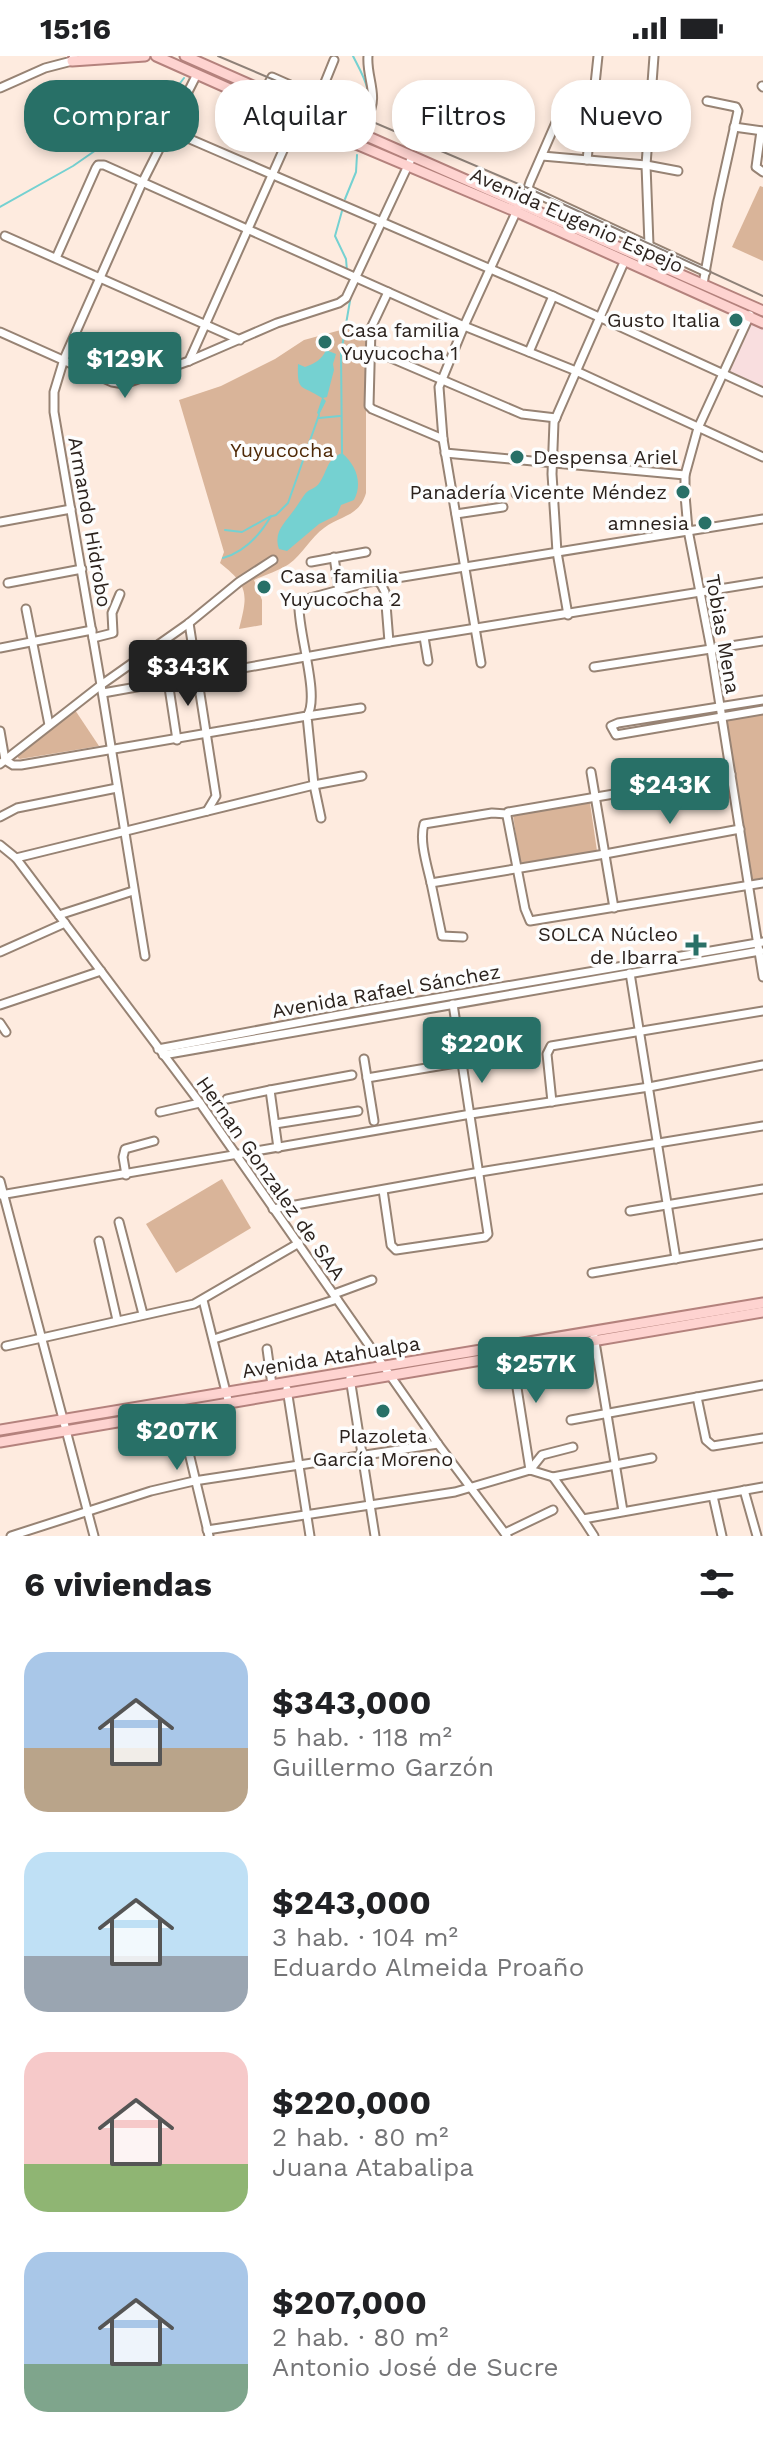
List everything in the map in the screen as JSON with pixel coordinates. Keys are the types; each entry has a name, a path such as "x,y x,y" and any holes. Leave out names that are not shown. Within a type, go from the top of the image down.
{"main road":[{"path":"73,59 145,56"},
{"name":"Avenida Eugenio Espejo","path":"156,56 215,82"},
{"name":"Avenida Eugenio Espejo","path":"185,56 238,80"},
{"name":"Avenida Eugenio Espejo","path":"376,144 410,161"},
{"name":"Avenida Eugenio Espejo","path":"376,148 703,284 751,312 763,323"},
{"name":"Avenida Eugenio Espejo","path":"519,207 625,260 751,312 763,311"},
{"name":"Avenida Atahualpa","path":"595,1337 763,1303"},
{"name":"Avenida Atahualpa","path":"0,1442 287,1394 385,1367 763,1312"},
{"name":"Avenida Atahualpa","path":"0,1430 286,1383 392,1377 511,1351"}],"street":[{"path":"368,56 371,80"},
{"path":"595,80 598,56"},
{"path":"649,245 646,165 654,56"},
{"path":"0,88 58,60 73,59"},
{"path":"326,80 334,60"},
{"name":"Armando Hidrobo","path":"194,80 197,74"},
{"path":"703,284 738,116 736,107 707,101"},
{"path":"734,127 762,131 756,167 763,172"},
{"path":"551,135 530,182 528,188 531,191 706,272"},
{"path":"199,142 553,296 763,392"},
{"name":"Armando Hidrobo","path":"145,956 54,412 54,392 64,359 158,152"},
{"path":"189,361 282,152"},
{"path":"587,160 588,152"},
{"path":"542,156 646,165 678,171"},
{"path":"0,332 112,382 124,384 189,361 277,323 342,301 410,161"},
{"path":"56,258 98,165 104,165 464,326 576,371 763,457"},
{"path":"481,663 445,453 439,387 519,207"},
{"path":"5,236 240,340"},
{"path":"568,615 557,552 552,462 556,418 625,260"},
{"path":"388,292 371,328 369,406 443,439"},
{"path":"529,352 553,296"},
{"name":"Tobias Mena","path":"751,312 698,428 685,475 688,530 711,649 761,947 763,977"},
{"path":"370,349 522,414 556,418"},
{"path":"445,453 685,475"},
{"path":"516,494 554,495"},
{"path":"456,514 503,507"},
{"path":"0,522 71,509"},
{"path":"321,818 314,785 307,716 312,705 298,604 302,599 377,581 763,519"},
{"path":"311,562 366,552"},
{"path":"334,557 339,590"},
{"path":"3,762 239,582 273,560"},
{"path":"8,583 82,569"},
{"path":"377,581 385,592 389,642"},
{"path":"102,689 168,681 763,582"},
{"path":"0,648 113,633 112,613 120,594"},
{"path":"26,609 49,725"},
{"path":"189,623 216,796 207,811"},
{"path":"424,637 428,661"},
{"path":"594,667 763,641"},
{"path":"168,681 177,740"},
{"path":"763,700 611,726 616,735 763,710"},
{"path":"3,762 21,765 361,708"},
{"path":"0,731 3,762"},
{"path":"591,772 614,908"},
{"path":"731,774 510,811 507,816 525,909 530,921 763,883"},
{"path":"16,858 362,776"},
{"path":"0,817 17,808 117,788"},
{"path":"463,937 442,936 422,827 424,824 496,813 507,816"},
{"path":"431,883 740,829"},
{"name":"Hernan Gonzalez de SAA","path":"0,845 16,858 200,1103 438,1444 506,1534"},
{"path":"59,915 133,891"},
{"path":"0,952 65,923"},
{"name":"Avenida Rafael Sánchez","path":"160,1052 355,1012 661,959 761,947"},
{"name":"Avenida Rafael Sánchez","path":"160,1052 662,969 761,947"},
{"path":"661,959 662,969"},
{"path":"0,1005 101,971"},
{"path":"630,973 676,1259"},
{"path":"383,1190 391,1245 396,1250 485,1237 488,1230 453,1004"},
{"path":"552,1102 547,1054 551,1046 763,1011"},
{"path":"0,1023 6,1032"},
{"path":"364,1059 374,1121"},
{"path":"367,1078 462,1062"},
{"path":"2,1195 471,1114 649,1087 763,1065"},
{"path":"227,1099 352,1075"},
{"path":"270,1090 278,1148"},
{"path":"160,1112 200,1103"},
{"path":"275,1124 358,1111"},
{"path":"273,1209 763,1126"},
{"path":"126,1175 125,1149 154,1141"},
{"path":"0,1181 94,1536"},
{"path":"630,1211 763,1189"},
{"path":"119,1222 143,1314"},
{"path":"99,1241 117,1320"},
{"path":"6,1346 203,1300 299,1243"},
{"path":"592,1273 763,1244"},
{"path":"214,1339 372,1280"},
{"path":"203,1300 229,1404"},
{"path":"595,1337 623,1511"},
{"path":"267,1349 272,1385"},
{"path":"511,1351 530,1470"},
{"path":"350,1378 375,1536"},
{"path":"286,1383 310,1536"},
{"path":"571,1420 763,1385"},
{"path":"697,1397 709,1444 713,1446 763,1438"},
{"path":"177,1401 208,1533 471,1488 530,1470 553,1477 652,1458"},
{"path":"11,1536 151,1491 194,1481 438,1444"},
{"path":"530,1470 542,1455 573,1447"},
{"path":"553,1477 594,1536"},
{"path":"583,1519 763,1487"},
{"path":"744,1490 757,1536"},
{"path":"713,1496 722,1536"},
{"path":"506,1534 553,1510"}],"shaded area":[{"path":"749,323 763,329 763,388 728,372"}],"green space":[{"path":"760,186 763,187 763,261 732,247"},
{"name":"Yuyucocha","path":"348,328 366,328 366,493 359,507 319,532 289,564 254,580 262,600 262,625 239,629 244,592 236,578 220,563 224,552 179,400 221,386 275,359 304,340"},
{"path":"75,710 99,746 18,758 18,755"},
{"path":"763,713 763,880 752,882 726,719"},
{"path":"590,803 597,851 520,863 513,815"},
{"path":"222,1179 251,1228 176,1273 146,1224"}],"water":[{"path":"326,350 336,354 327,397 323,398 326,401 319,415 322,398 302,387 298,380 298,364 305,367 312,364"},
{"path":"342,453 357,475 358,487 354,500 341,505 337,515 319,524 287,551 279,549 279,533 284,524 305,494 318,484 330,462"}],"waterway":[{"path":"353,56 365,80"},
{"path":"0,207 73,166 122,132 155,116 184,78"},
{"path":"345,199 356,172 357,155"},
{"path":"342,211 335,236 346,259 347,271"},
{"path":"342,453 341,353 351,295"},
{"path":"225,530 242,532 276,515 288,503 319,415"},
{"path":"319,418 340,416"},
{"path":"223,558 251,542 271,516"}],"railway":[{"path":"218,56 528,188 763,296"}],"place":[{"name":"Gusto Italia","path":"736,320"},
{"name":"Casa familia Yuyucocha 1","path":"325,342"},
{"name":"Despensa Ariel","path":"517,457"},
{"name":"Panadería Vicente Méndez","path":"683,492"},
{"name":"amnesia","path":"705,523"},
{"name":"Casa familia Yuyucocha 2","path":"264,587"},
{"name":"SOLCA Núcleo de Ibarra","path":"696,945"},
{"name":"Plazoleta García Moreno","path":"383,1411"}]}
